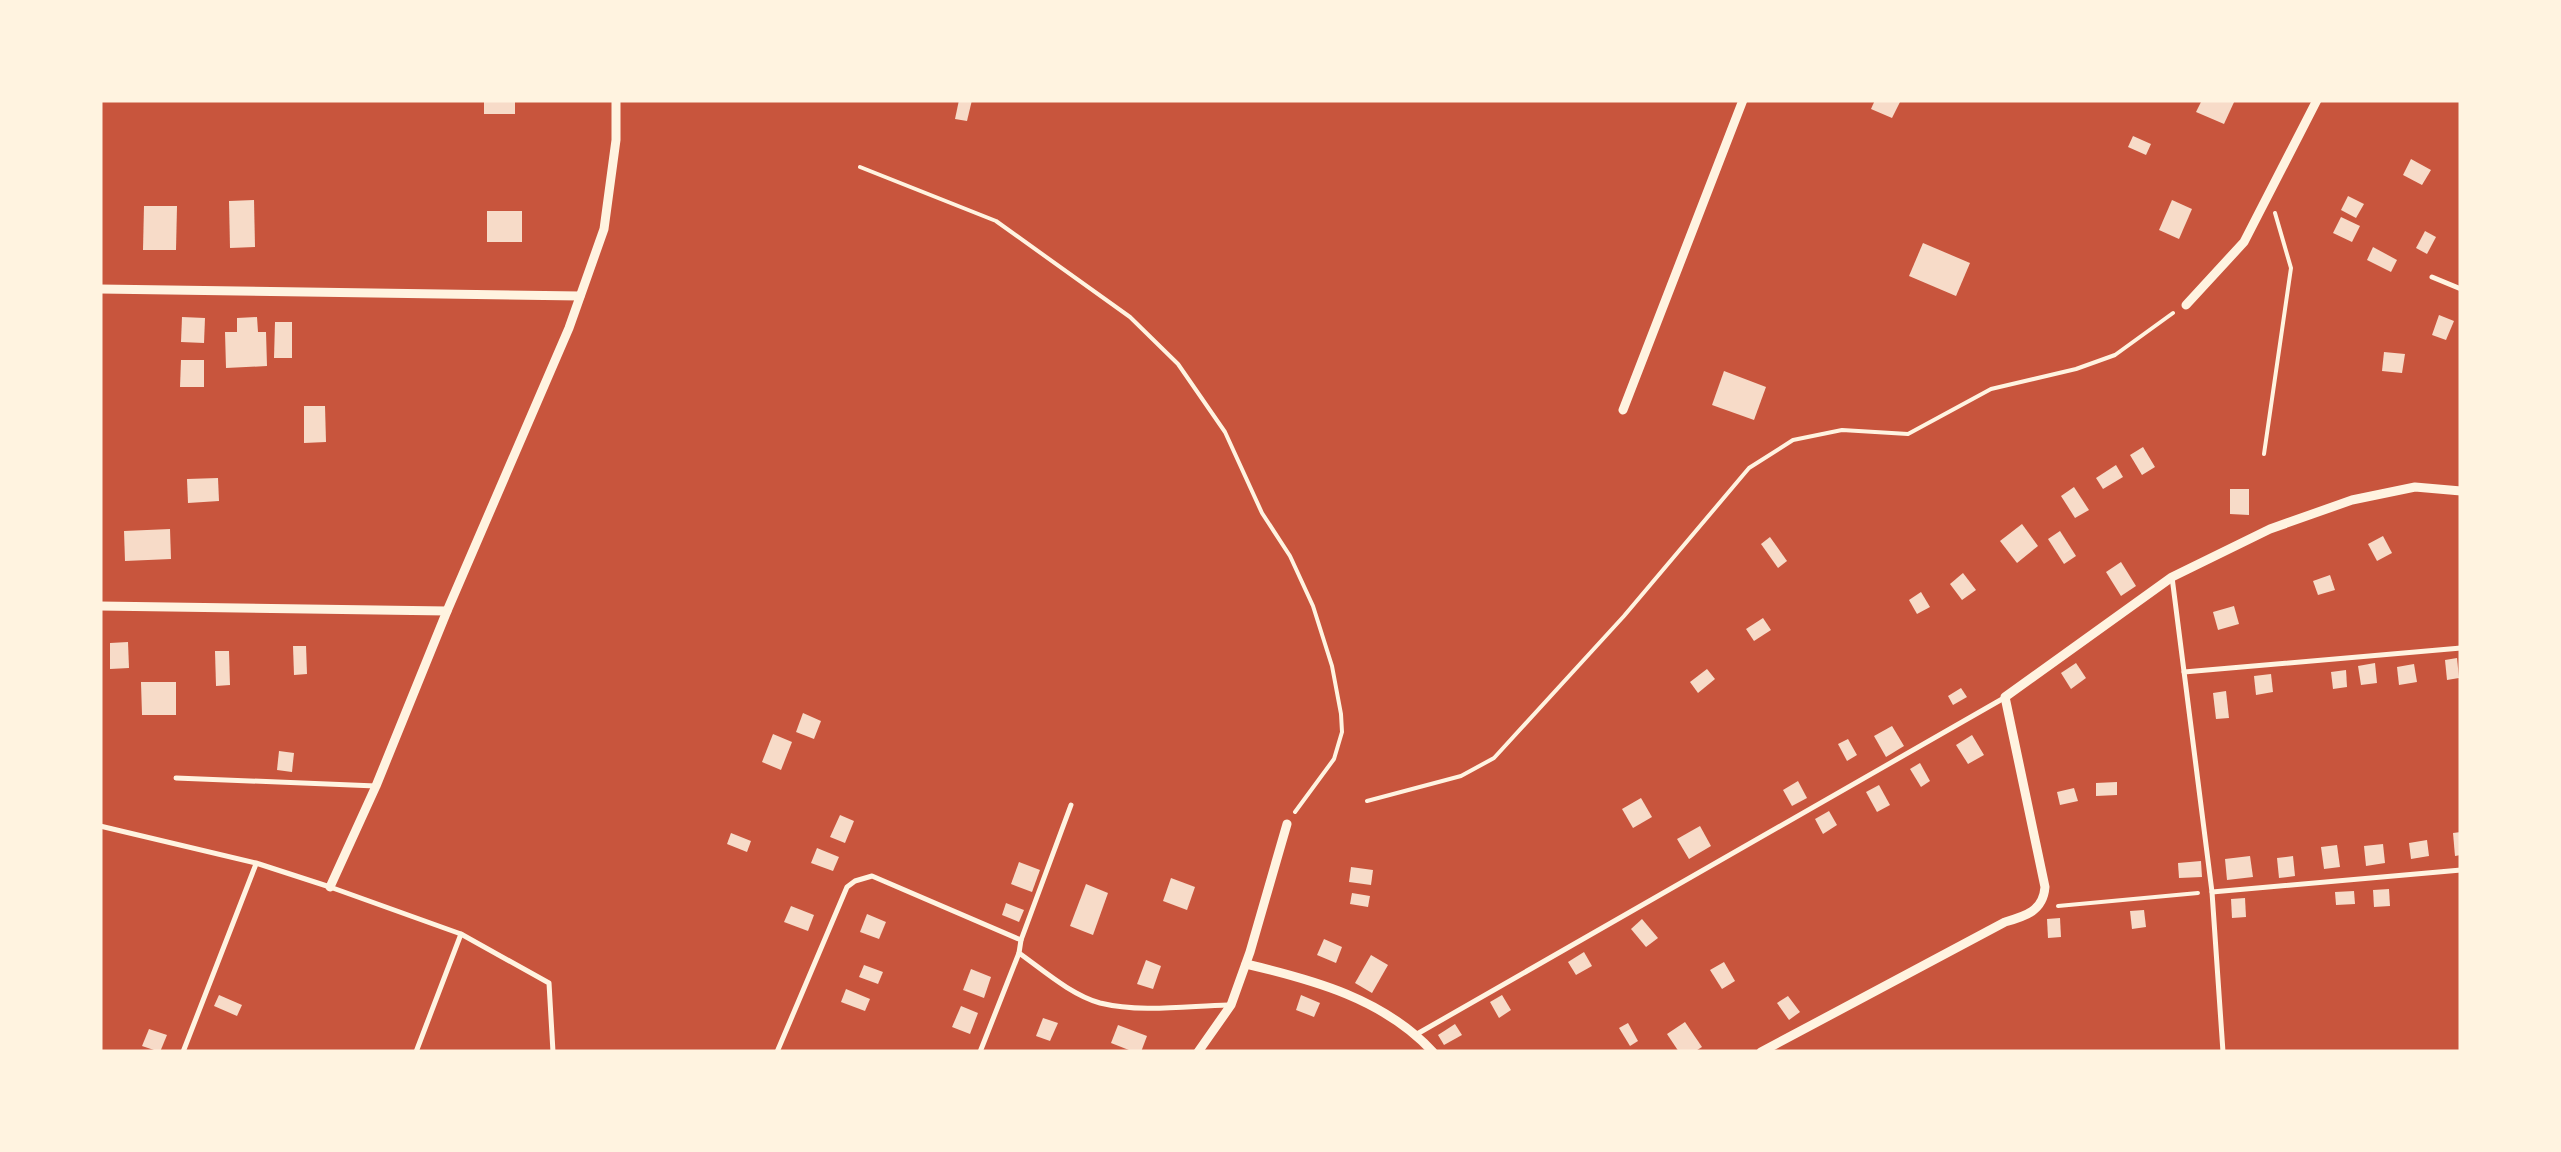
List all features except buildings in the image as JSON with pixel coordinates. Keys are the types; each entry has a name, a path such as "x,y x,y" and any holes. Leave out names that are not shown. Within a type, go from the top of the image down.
{"street":[{"path":"330,887 562,346 604,230 616,140 616,100"},
{"path":"1623,410 1743,100"},
{"path":"2186,305 2244,242 2318,100"},
{"path":"100,289 580,296"},
{"path":"1761,1052 2038,908 2045,887 2005,698 2172,578 2270,529 2352,500 2415,487 2461,490"},
{"path":"100,606 447,612"},
{"path":"1198,1052 1231,1005 1287,824"},
{"path":"1246,964 1352,994 1417,1034 1433,1052"}],"lane":[{"path":"2432,277 2461,288"},
{"path":"2172,578 2212,892 2223,1052"},
{"path":"2184,672 2461,648"},
{"path":"1417,1034 2005,698"},
{"path":"176,778 376,786"},
{"path":"980,1052 1071,805"},
{"path":"100,826 256,863 461,934 549,982 553,1052"},
{"path":"183,1052 256,863"},
{"path":"2212,892 2461,870"},
{"path":"778,1052 846,887 854,881 872,876 1022,940"},
{"path":"416,1052 461,934"},
{"path":"1019,953 1098,1002 1132,1008 1231,1005"}],"path":[{"path":"860,167 996,221 1116,307 1178,364 1225,432 1262,513 1290,556 1313,606 1332,666 1341,714 1342,732 1334,758 1287,824"},
{"path":"2264,454 2291,268 2276,215 2266,201"},
{"path":"1367,801 1461,776 1494,758 1624,616 1749,468 1792,440 1842,430 1908,434 1991,388 2076,369 2115,354 2186,305"},
{"path":"2038,908 2212,892"}]}
